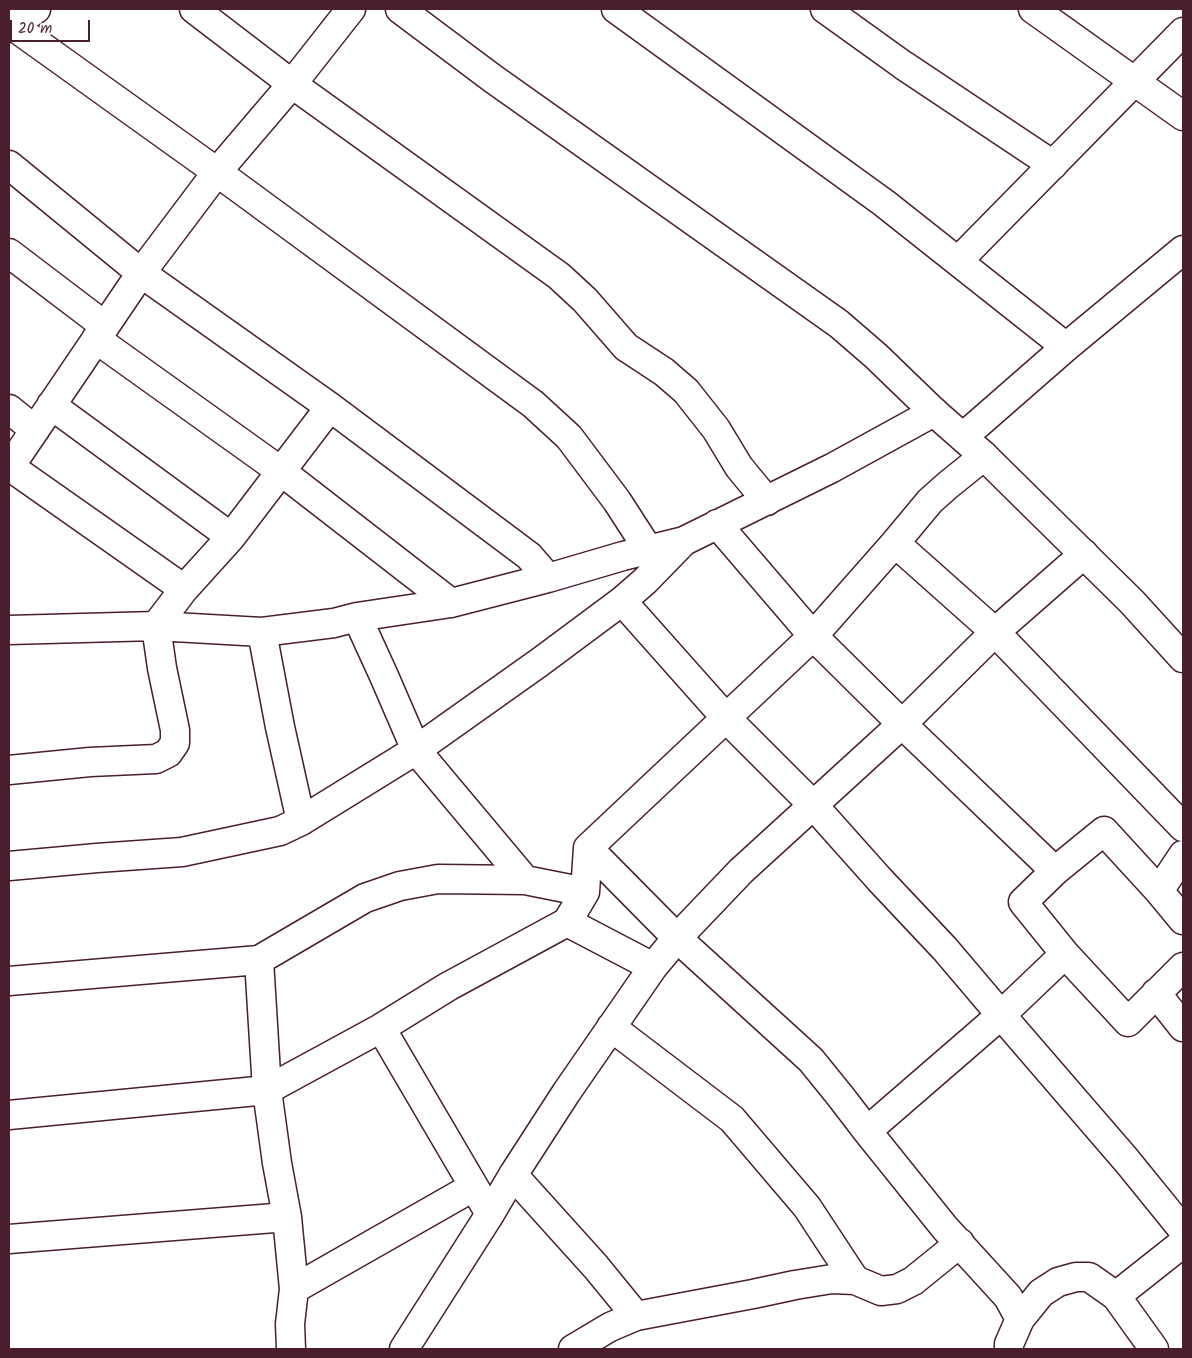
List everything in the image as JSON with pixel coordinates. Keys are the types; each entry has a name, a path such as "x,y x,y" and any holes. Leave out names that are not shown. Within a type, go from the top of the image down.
{"street":[{"path":"36,9 10,26 217,172 533,404 569,437 617,501 648,549"},
{"path":"194,9 292,84 559,276 586,300 626,347 664,372 686,391 716,429 739,467 767,501"},
{"path":"184,589 9,467 141,273 217,172 292,84 351,9"},
{"path":"400,9 492,78 839,324 984,456 1132,602 1183,658"},
{"path":"616,9 884,203 1066,347"},
{"path":"825,9 903,65 1053,165"},
{"path":"1038,10 1183,116"},
{"path":"958,261 1183,32"},
{"path":"9,165 141,273 330,407 529,556 548,578"},
{"path":"963,437 1066,347 1183,250"},
{"path":"9,253 100,333 450,603"},
{"path":"51,404 231,538"},
{"path":"9,770 90,762 156,759 168,753 175,744 175,730 163,676 156,626 184,589 231,538 330,407"},
{"path":"9,409 35,430"},
{"path":"9,630 156,626 262,632 334,623 357,617 450,603 684,541 832,468 934,412"},
{"path":"9,1115 267,1090 381,1028 449,986 567,922 584,892 588,848 813,636 930,501 984,456"},
{"path":"716,524 813,636 1056,871"},
{"path":"9,866 182,852 280,831 416,750 540,662 622,601 684,541"},
{"path":"895,543 995,632 1183,827"},
{"path":"404,1349 566,1093 653,967 677,938 741,871 902,724 995,632 1084,554"},
{"path":"622,601 726,718 814,806 945,949 1121,1154 1183,1230"},
{"path":"357,617 416,750 525,880"},
{"path":"262,632 280,727 301,820"},
{"path":"1183,920 1159,891 1104,832 1056,871 1024,902 1065,954 1128,1022 1183,967"},
{"path":"588,848 677,938 811,1060 946,1228 1008,1297 1020,1319"},
{"path":"1159,891 1183,854"},
{"path":"9,981 259,960 365,898 400,886 438,879 525,880 584,892"},
{"path":"567,922 653,967"},
{"path":"867,1131 1001,1015 1065,954"},
{"path":"259,960 267,1090 287,1217 294,1289 290,1324 290,1349"},
{"path":"1156,994 1183,1027"},
{"path":"611,1027 732,1120 807,1207 855,1280"},
{"path":"381,1028 490,1214"},
{"path":"513,1175 596,1267 636,1316"},
{"path":"294,1289 473,1187"},
{"path":"9,1239 287,1217"},
{"path":"573,1349 610,1327 636,1316 795,1285 832,1279 855,1280 880,1291 897,1289 913,1281 960,1243"},
{"path":"1116,1296 1183,1243"},
{"path":"1009,1349 1009,1344 1020,1319 1041,1293 1058,1282 1076,1277 1089,1277 1116,1296 1154,1349"}]}
